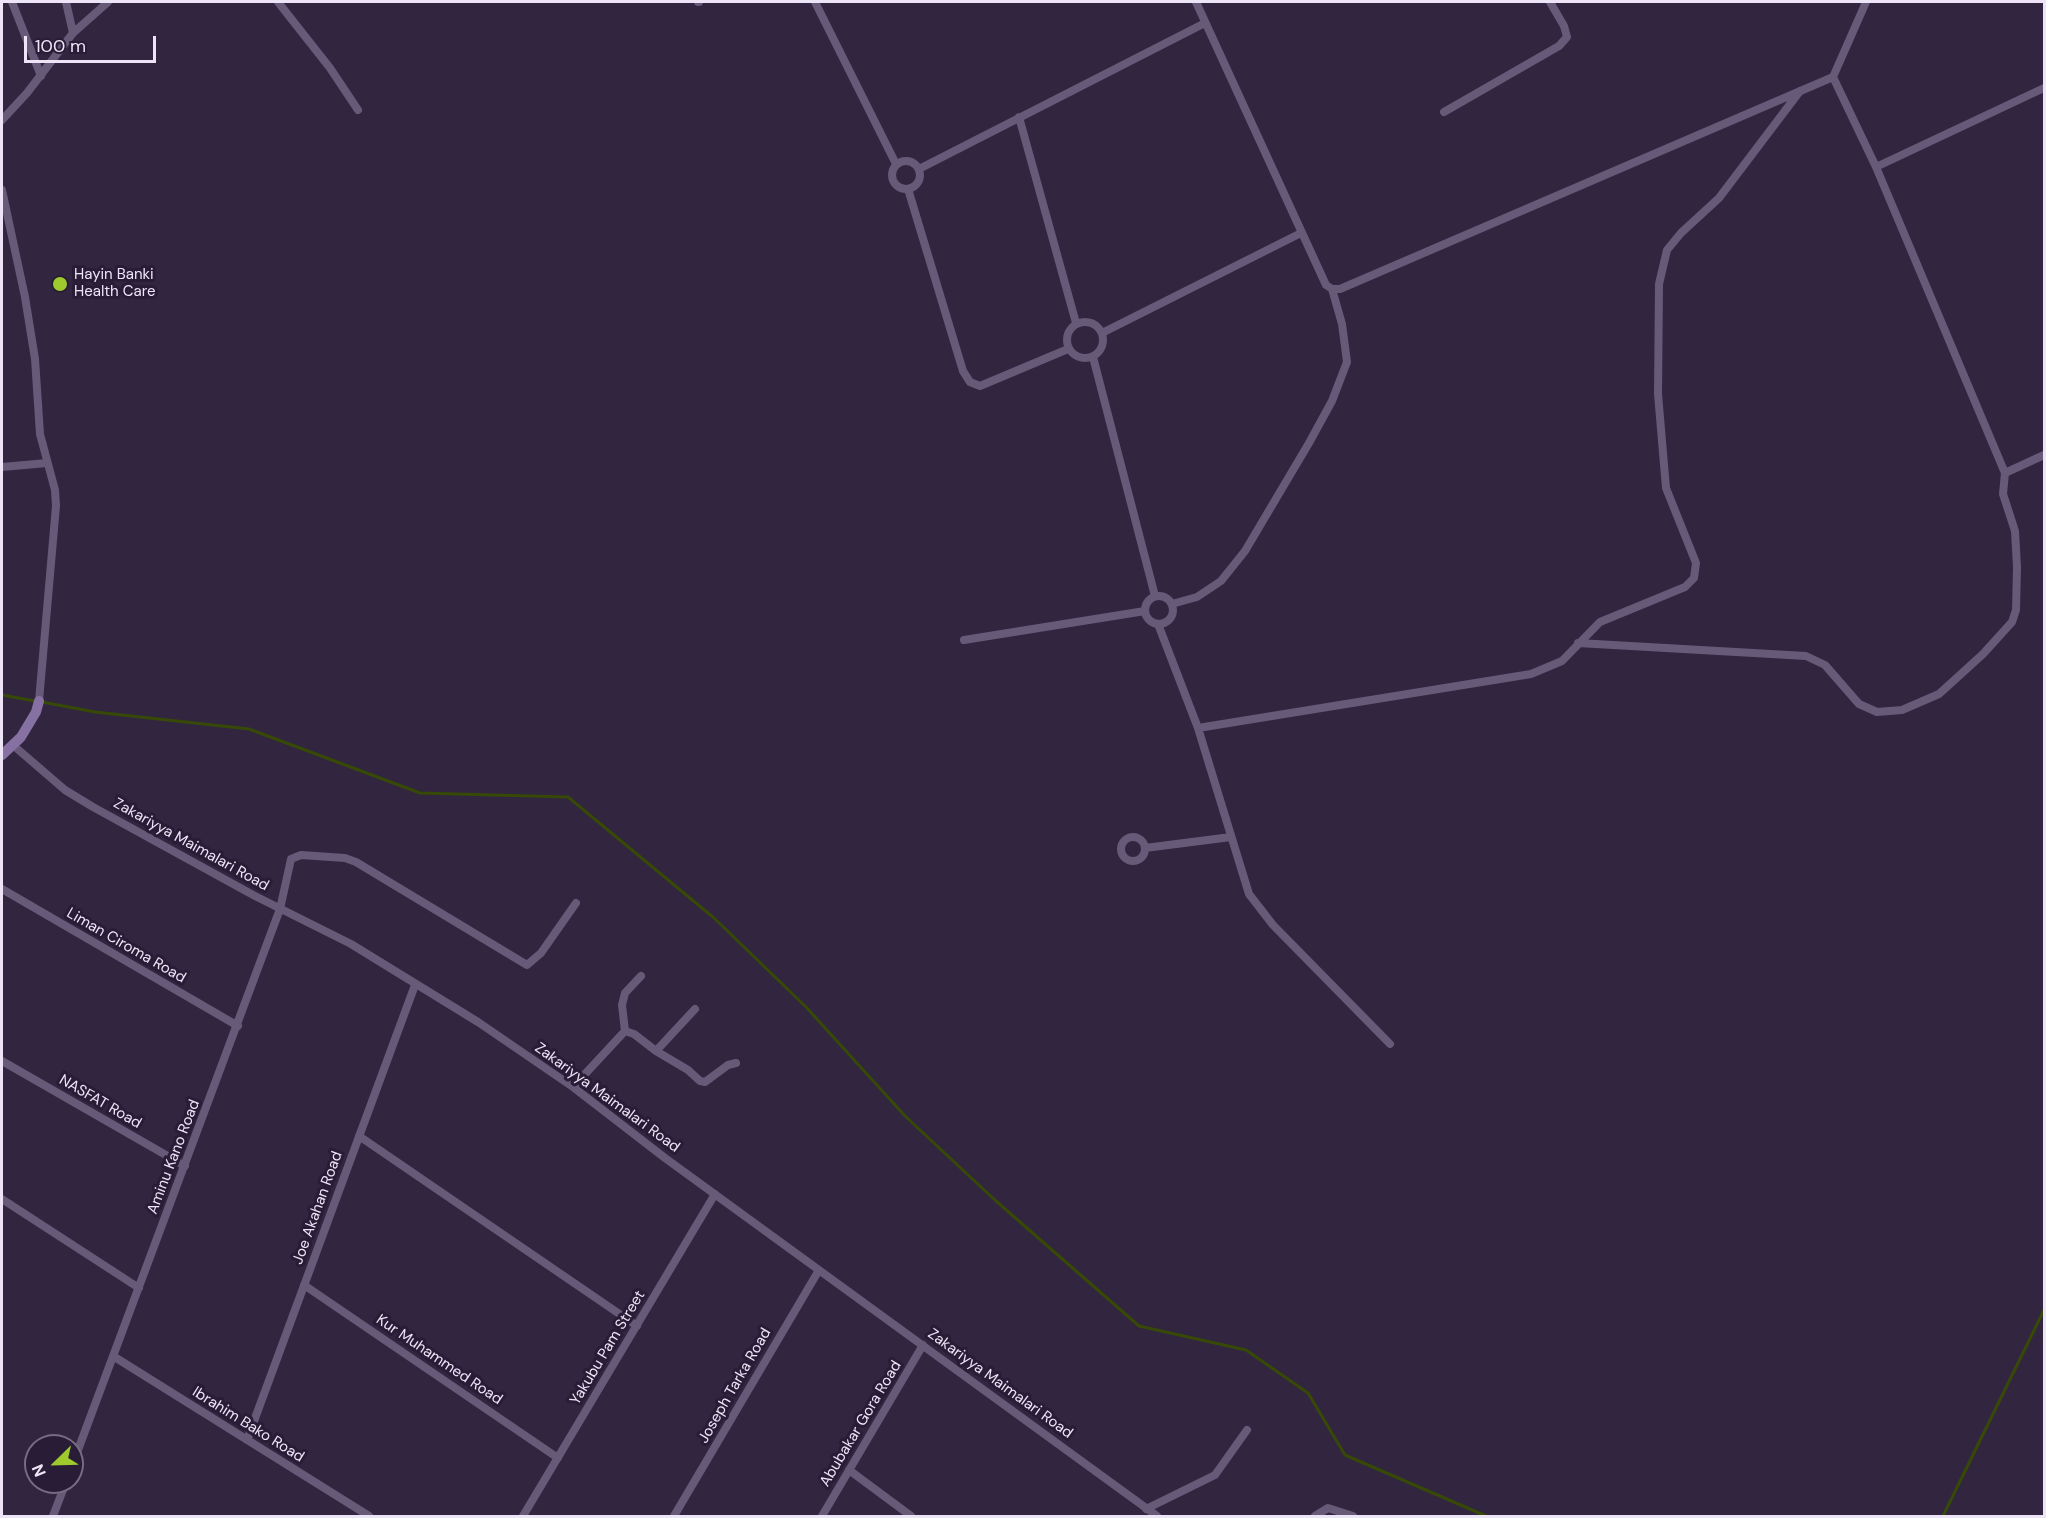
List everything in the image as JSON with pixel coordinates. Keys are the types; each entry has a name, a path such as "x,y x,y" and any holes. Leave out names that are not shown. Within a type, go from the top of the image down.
{"street":[{"path":"12,2 41,76"},
{"path":"66,2 73,33"},
{"path":"2,120 41,76 73,33 108,2"},
{"path":"278,2 330,68 358,110"},
{"path":"815,2 896,164"},
{"path":"1196,2 1301,233 1326,285 1332,289 1340,289 1833,77 1866,2"},
{"path":"1444,112 1559,46 1567,37 1564,26 1550,2"},
{"path":"919,169 1205,23"},
{"path":"1578,643 1806,656 1825,665 1859,704 1877,712 1902,710 1940,694 1983,654 2012,622 2016,610 2017,567 2015,531 2003,494 2005,473 1876,167 1833,77"},
{"path":"1876,167 2044,88"},
{"path":"1198,728 1532,674 1562,661 1600,622 1685,587 1694,578 1696,563 1666,488 1658,394 1659,285 1667,250 1681,233 1719,198 1800,91"},
{"path":"1019,117 1076,323"},
{"path":"904,160 913,162 919,169 920,178 916,186 908,189 899,188 892,181 891,172 896,164 904,160"},
{"path":"908,189 963,371 970,382 980,386 1068,349"},
{"path":"2,190 25,297 35,358 40,434 57,506 38,706 14,746 2,755"},
{"path":"1102,333 1301,233"},
{"path":"1332,289 1342,324 1347,362 1332,401 1245,551 1221,581 1197,597 1172,603 1161,596 1155,596 1146,604 1145,611 1147,617 1158,624 1198,728 1250,894 1258,908 1390,1044"},
{"path":"1091,322 1102,333 1102,346 1093,357 1084,359 1075,356 1068,349 1067,334 1076,323 1091,322"},
{"path":"1093,357 1155,596"},
{"path":"2005,473 2044,455"},
{"path":"2,467 47,463"},
{"path":"1158,624 1169,620 1172,615 1172,603"},
{"path":"964,640 1145,611"},
{"name":"Zakariyya Maimalari Road","path":"14,746 74,795 280,909 300,916 351,944 478,1022 573,1088 1157,1516"},
{"path":"1144,848 1231,837"},
{"name":"Aminu Kano Road","path":"84,1434 238,1026 280,909 291,859 294,856 345,858 362,865 527,965 541,953 576,903"},
{"name":"Liman Ciroma Road","path":"2,889 238,1026"},
{"path":"573,1088 625,1031 622,1005 626,993 641,976"},
{"name":"Joe Akahan Road","path":"247,1440 415,985"},
{"path":"656,1051 695,1009"},
{"path":"625,1031 634,1034 656,1051 688,1070 700,1081 705,1082 729,1065 736,1064"},
{"name":"NASFAT Road","path":"2,1061 185,1166"},
{"path":"359,1136 637,1326"},
{"name":"Yakubu Pam Street","path":"523,1516 715,1194"},
{"path":"2,1199 139,1287"},
{"name":"Joseph Tarka Road","path":"674,1516 819,1270"},
{"name":"Kur Muhammed Road","path":"304,1285 558,1458"},
{"name":"Abubakar Gora Road","path":"822,1516 923,1345"},
{"name":"Ibrahim Bako Road","path":"113,1356 369,1516"},
{"path":"1146,1509 1215,1475 1247,1430"},
{"path":"849,1470 911,1516"},
{"path":"53,1516 61,1494"},
{"path":"1315,1516 1328,1508 1353,1516"}],"waterway":[{"path":"2,695 35,701"},
{"path":"42,702 95,712 249,729 420,793 568,797 714,918 806,1007 905,1116 996,1201 1139,1326 1246,1350 1308,1393 1345,1455 1486,1516"},
{"path":"1943,1516 2044,1310"}],"place":[{"name":"Hayin Banki Health Care","path":"60,284"}]}
